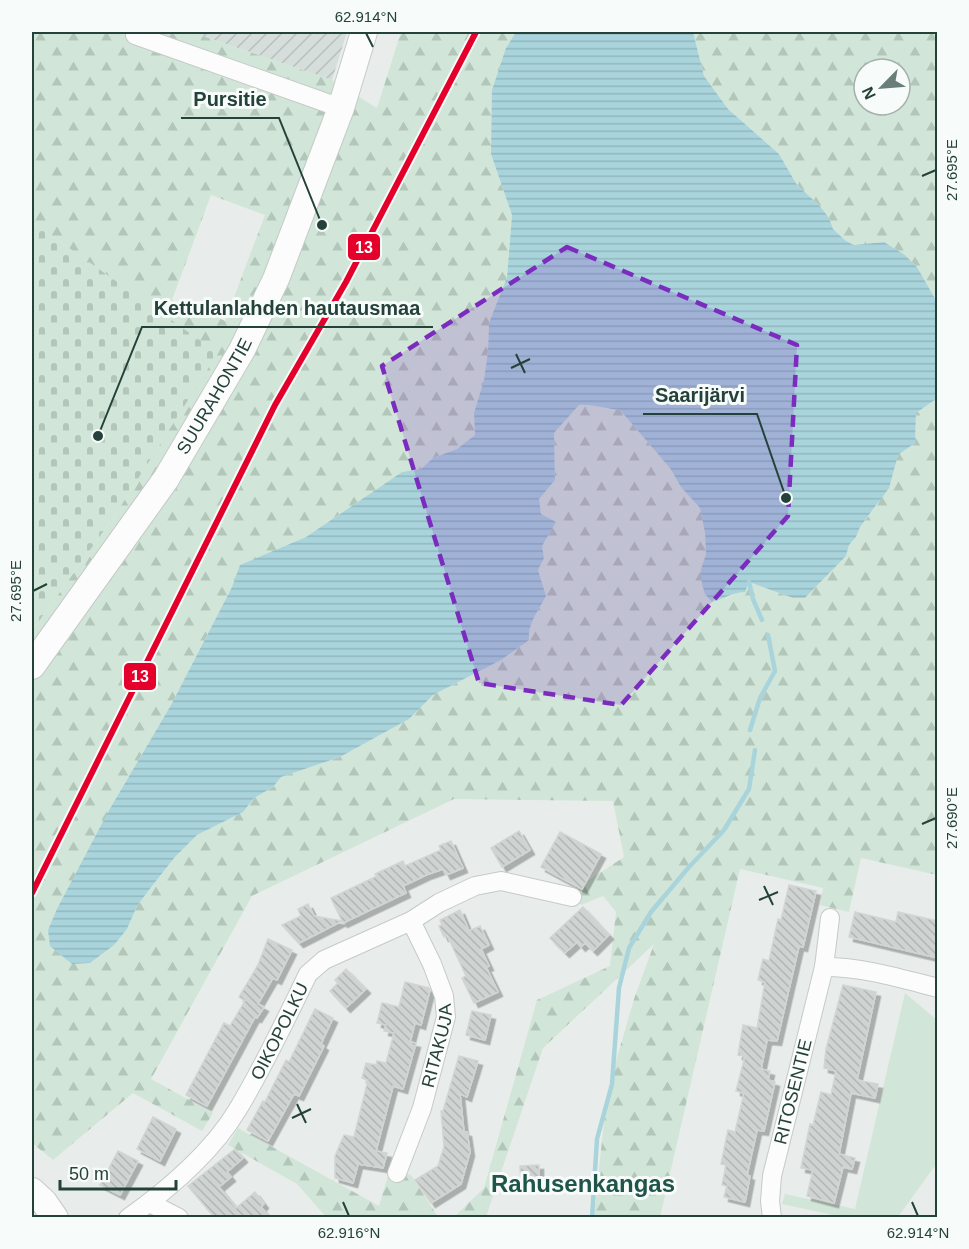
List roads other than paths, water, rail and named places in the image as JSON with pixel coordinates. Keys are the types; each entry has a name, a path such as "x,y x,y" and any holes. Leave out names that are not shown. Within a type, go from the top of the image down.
{"street":[{"name":"SUURAHONTIE","path":"32,666 166,479 242,350 276,279 341,108 364,32"},
{"path":"135,35 341,108"},
{"name":"OIKOPOLKU","path":"128,1218 150,1203 192,1165 220,1134 238,1110 308,974 324,960 411,921 439,903 475,886 501,881 572,897"},
{"name":"RITOSENTIE","path":"772,1218 770,1201 772,1176 824,967 830,918"},
{"name":"RITAKUJA","path":"397,1173 422,1108 446,1017 444,996 411,921"},
{"path":"824,967 850,967 883,973 938,988"},
{"path":"32,1191 44,1202 55,1218"},
{"path":"150,1203 179,1218"}],"water":[{"path":"516,32 693,32 704,76 728,109 779,154 797,185 820,206 829,218 833,229 854,245 884,242 905,255 917,267 937,302 936,399 916,413 915,443 898,455 889,488 860,527 856,537 849,545 846,556 805,598 793,598 749,582 745,592 712,602 705,594 702,584 701,569 706,554 700,508 681,487 670,468 620,410 579,405 554,433 555,480 539,499 541,514 556,522 542,546 544,558 538,570 546,596 532,623 529,640 501,660 433,695 409,719 340,757 281,777 273,787 254,798 243,812 197,835 175,857 152,886 137,906 127,929 114,945 90,963 72,964 50,946 48,930 108,812 171,705 232,587 240,565 306,537 402,472 421,469 433,458 457,449 475,435 474,413 484,380 489,323 507,277 512,215 491,154 492,90 506,48"}],"waterway":[{"path":"749,582 762,620"},
{"path":"750,730 760,698 775,671 768,635"},
{"path":"592,1218 597,1139 612,1084 619,988 629,948 651,912 724,830 749,789 755,750"}],"place":[{"name":"Pursitie","path":"322,225"},
{"name":"Kettulanlahden hautausmaa","path":"98,436"},
{"name":"Saarijärvi","path":"786,498"}],"district":[{"name":"Rahusenkangas","path":"583,1184"}]}
